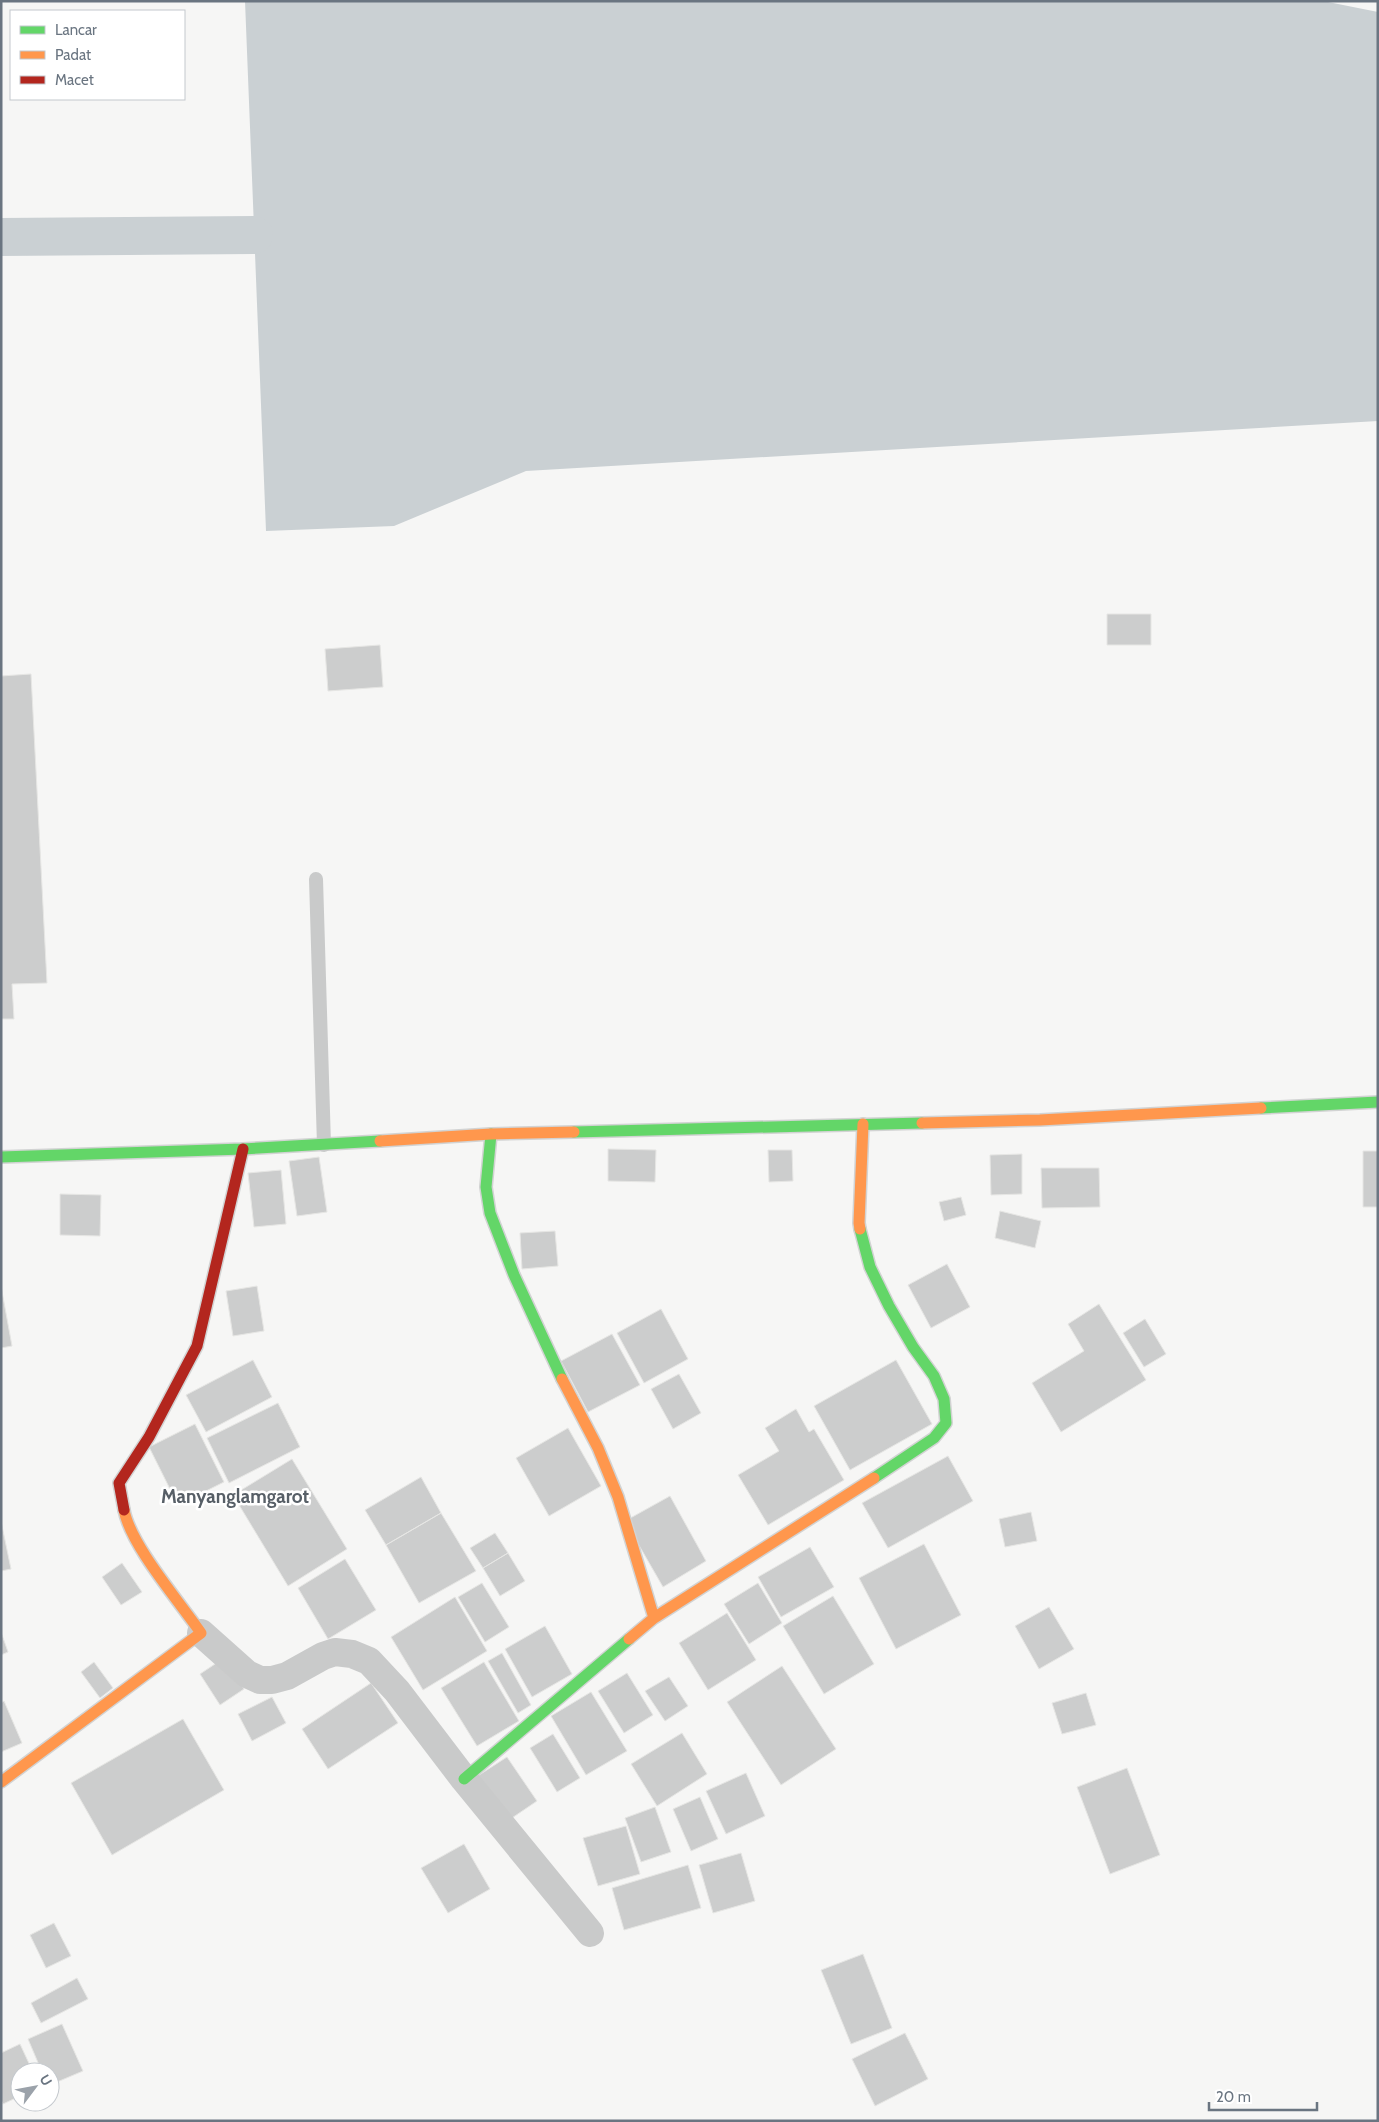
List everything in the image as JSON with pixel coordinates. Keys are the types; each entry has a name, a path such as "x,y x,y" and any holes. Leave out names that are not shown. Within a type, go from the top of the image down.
{"street":[{"path":"1,1157 242,1149 324,1145 383,1139 492,1134 1040,1120 1378,1102"},
{"path":"464,1778 654,1618 911,1454 934,1438 946,1423 944,1399 934,1376 913,1347 889,1306 870,1267 859,1223 863,1124"},
{"path":"492,1134 486,1187 490,1213 514,1275 598,1448 618,1497 654,1618"},
{"path":"242,1149 197,1346 149,1437 119,1483 127,1524 144,1553 201,1633 247,1674 260,1680 272,1680 287,1676 323,1656 335,1652 352,1654 369,1661 397,1692 590,1933"},
{"path":"1,1782 201,1633"}],"lane":[{"path":"316,879 324,1145"}],"shaded area":[{"path":"245,1 1323,1 1378,12 1378,421 526,471 394,526 266,531"}],"building":[{"path":"1107,614 1151,614 1151,645 1107,645"},
{"path":"380,645 383,687 328,691 325,649"},
{"path":"31,674 47,983 12,984 14,1019 1,1019 1,676"},
{"path":"608,1149 656,1150 655,1182 608,1181"},
{"path":"768,1150 792,1150 793,1181 769,1182"},
{"path":"1363,1151 1378,1151 1378,1207 1363,1207"},
{"path":"1022,1154 1022,1194 991,1195 990,1155"},
{"path":"319,1157 327,1212 297,1216 289,1161"},
{"path":"1041,1168 1099,1168 1100,1207 1042,1208"},
{"path":"281,1170 286,1224 254,1227 248,1173"},
{"path":"60,1194 101,1195 100,1236 60,1235"},
{"path":"961,1197 966,1215 944,1221 939,1202"},
{"path":"1000,1211 1041,1221 1035,1248 995,1238"},
{"path":"555,1231 558,1266 522,1269 520,1233"},
{"path":"947,1264 970,1307 931,1328 908,1285"},
{"path":"1,1286 12,1346 1,1348"},
{"path":"257,1286 264,1331 233,1336 226,1291"},
{"path":"1099,1304 1146,1380 1061,1432 1032,1383 1084,1351 1068,1324"},
{"path":"661,1309 688,1359 644,1383 617,1333"},
{"path":"1145,1319 1166,1354 1144,1367 1123,1333"},
{"path":"612,1334 640,1385 588,1412 561,1361"},
{"path":"253,1360 272,1397 206,1432 186,1395"},
{"path":"896,1360 932,1424 850,1470 814,1406"},
{"path":"679,1374 701,1413 673,1429 651,1389"},
{"path":"278,1403 300,1447 229,1483 207,1438"},
{"path":"796,1409 809,1432 814,1429 844,1480 768,1525 738,1475 779,1451 765,1428"},
{"path":"195,1424 224,1482 178,1505 149,1447"},
{"path":"568,1428 601,1486 549,1516 516,1458"},
{"path":"948,1456 973,1501 888,1548 862,1503"},
{"path":"292,1459 347,1549 288,1586 233,1495"},
{"path":"421,1477 441,1513 386,1545 365,1510"},
{"path":"670,1496 706,1561 663,1587 625,1521"},
{"path":"1031,1512 1037,1541 1005,1547 999,1519"},
{"path":"441,1513 476,1571 419,1603 386,1545"},
{"path":"1,1521 11,1569 1,1571"},
{"path":"495,1533 508,1553 483,1568 470,1548"},
{"path":"924,1544 961,1615 896,1649 859,1578"},
{"path":"810,1547 834,1587 781,1617 758,1577"},
{"path":"508,1553 525,1581 500,1596 483,1568"},
{"path":"345,1559 376,1610 328,1639 298,1588"},
{"path":"122,1563 142,1592 121,1605 102,1577"},
{"path":"482,1583 509,1627 485,1642 458,1597"},
{"path":"758,1583 782,1623 749,1644 724,1604"},
{"path":"833,1596 874,1664 824,1694 783,1626"},
{"path":"455,1597 487,1651 423,1690 391,1637"},
{"path":"1049,1607 1074,1649 1039,1669 1015,1626"},
{"path":"727,1613 756,1660 708,1690 679,1643"},
{"path":"545,1626 572,1674 532,1697 505,1649"},
{"path":"1,1632 8,1652 1,1655"},
{"path":"502,1653 531,1705 518,1713 488,1661"},
{"path":"224,1658 244,1689 220,1705 200,1674"},
{"path":"94,1662 113,1688 100,1698 81,1672"},
{"path":"484,1662 519,1721 477,1746 441,1688"},
{"path":"782,1666 836,1749 781,1785 727,1702"},
{"path":"627,1673 653,1715 624,1733 598,1691"},
{"path":"669,1677 688,1706 665,1721 645,1691"},
{"path":"371,1683 398,1723 328,1769 302,1729"},
{"path":"591,1692 627,1751 586,1775 551,1716"},
{"path":"1086,1693 1096,1725 1062,1734 1052,1703"},
{"path":"272,1697 286,1723 252,1741 238,1714"},
{"path":"4,1701 22,1743 1,1752 1,1703"},
{"path":"183,1719 224,1790 112,1855 71,1783"},
{"path":"682,1733 707,1774 657,1806 631,1764"},
{"path":"553,1734 580,1778 557,1792 530,1748"},
{"path":"507,1757 537,1801 506,1822 476,1777"},
{"path":"1127,1768 1160,1855 1110,1874 1077,1787"},
{"path":"746,1773 765,1816 726,1834 706,1791"},
{"path":"700,1797 718,1839 691,1851 673,1809"},
{"path":"655,1807 671,1852 641,1862 625,1818"},
{"path":"626,1826 640,1874 598,1886 583,1838"},
{"path":"464,1844 490,1889 448,1913 421,1868"},
{"path":"741,1853 755,1901 713,1913 699,1865"},
{"path":"688,1865 701,1908 624,1930 612,1888"},
{"path":"54,1923 71,1956 46,1968 30,1935"},
{"path":"863,1954 892,2028 851,2044 821,1970"},
{"path":"77,1978 88,1999 41,2023 31,2003"},
{"path":"62,2024 83,2071 60,2081 60,2062 38,2062 28,2039"},
{"path":"905,2033 928,2079 875,2106 852,2059"},
{"path":"20,2044 28,2062 10,2062 10,2101 3,2104 1,2100 1,2053"}],"waterway":[{"path":"1,237 254,235"}],"traffic: fast":[{"path":"1261,1108 1378,1102"},
{"path":"574,1132 922,1123"},
{"path":"491,1134 486,1187 490,1213 514,1275 562,1379"},
{"path":"1,1157 243,1149 380,1141"},
{"path":"860,1229 870,1267 889,1306 913,1347 934,1376 944,1399 946,1423 934,1438 874,1478"},
{"path":"464,1779 629,1639"}],"traffic: slow":[{"path":"922,1123 1040,1120 1261,1108"},
{"path":"860,1229 863,1124"},
{"path":"380,1141 491,1134 574,1132"},
{"path":"562,1379 598,1448 618,1497 654,1618"},
{"path":"629,1639 654,1618 874,1478"},
{"path":"1,1782 201,1633 146,1556 128,1524 124,1510"}],"traffic: jam":[{"path":"124,1510 119,1483 149,1437 197,1346 243,1149"}],"district":[{"name":"Manyanglamgarot","path":"235,1496"}]}
